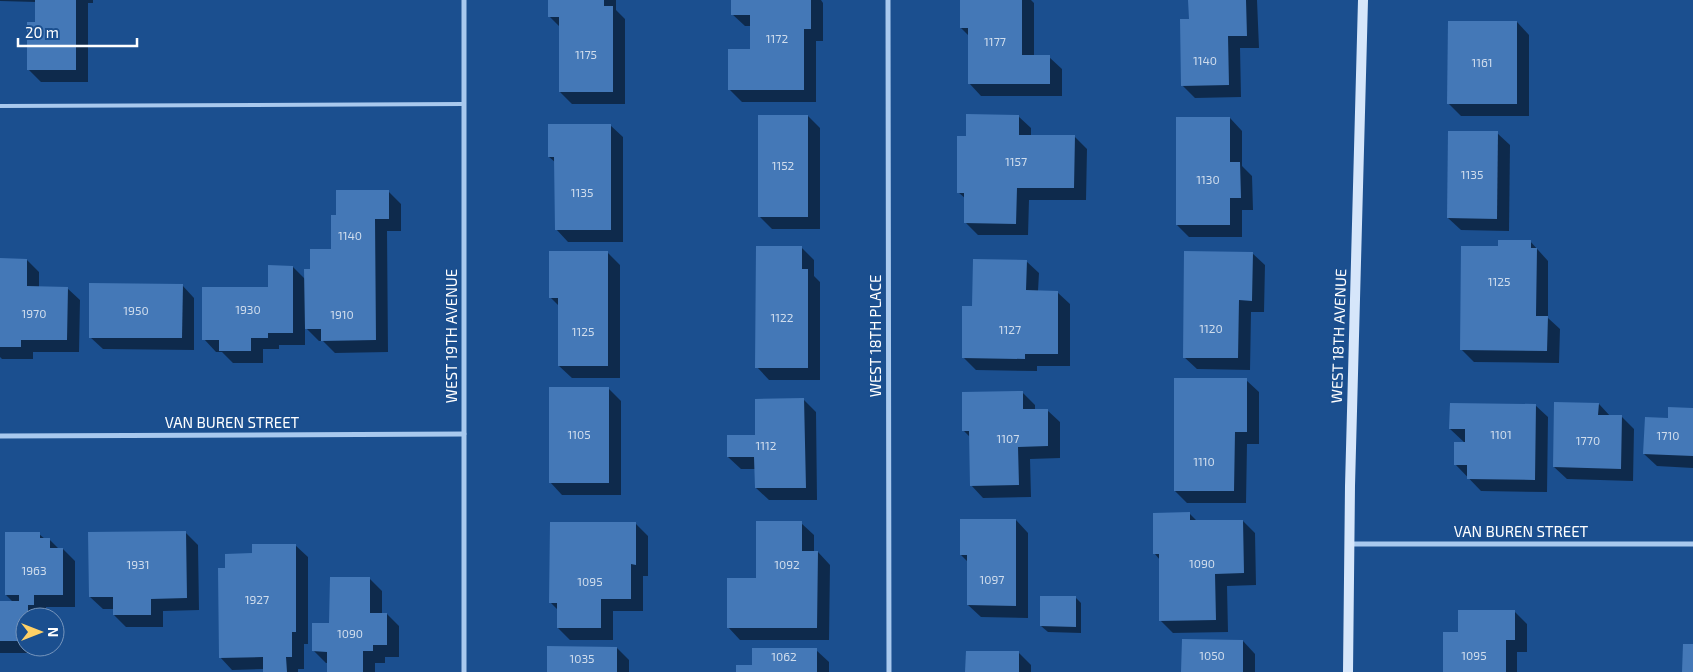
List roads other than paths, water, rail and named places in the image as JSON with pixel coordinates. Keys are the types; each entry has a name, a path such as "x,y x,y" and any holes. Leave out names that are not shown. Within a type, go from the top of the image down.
{"main road":[{"name":"WEST 18TH AVENUE","path":"1348,672 1363,0"}],"street":[{"name":"WEST 19TH AVENUE","path":"464,0 464,672"},
{"name":"WEST 18TH PLACE","path":"888,0 889,672"},
{"name":"VAN BUREN STREET","path":"0,436 464,434"},
{"name":"VAN BUREN STREET","path":"1350,544 1693,544"}],"lane":[{"path":"0,106 464,104"}]}
